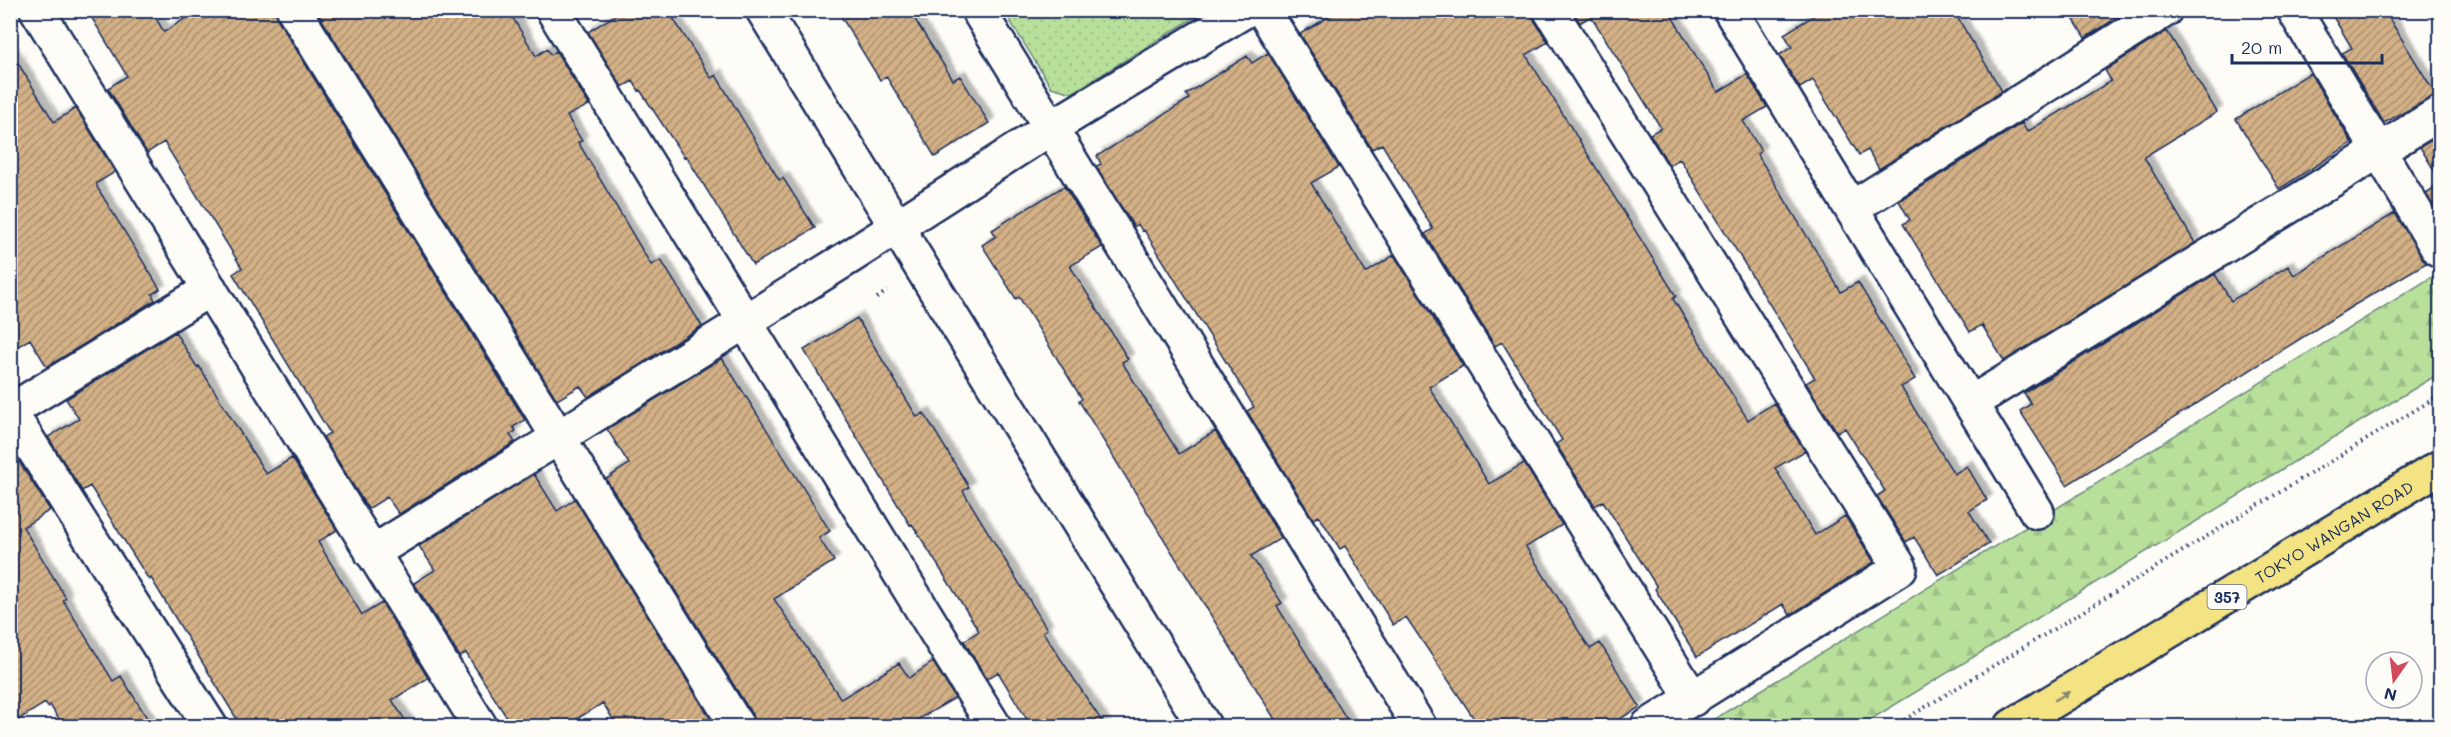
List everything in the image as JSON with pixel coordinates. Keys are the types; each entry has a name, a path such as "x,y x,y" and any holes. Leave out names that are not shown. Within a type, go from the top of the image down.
{"highway":[{"name":"TOKYO WANGAN ROAD","path":"2012,726 2440,467"}],"street":[{"path":"37,10 480,726"},
{"path":"294,10 737,726"},
{"path":"553,10 994,726"},
{"path":"763,10 1204,726"},
{"path":"978,10 1049,129 1419,726"},
{"path":"372,553 896,228 1049,129 1246,10"},
{"path":"1263,10 1693,699"},
{"path":"1550,10 1900,568 1648,726"},
{"path":"1730,10 2037,512"},
{"path":"1852,208 2165,10"},
{"path":"2294,10 2438,249"},
{"path":"1971,403 2440,113"},
{"path":"210,289 10,412 210,726"}],"path":[{"path":"1894,726 2440,395"}],"green space":[{"path":"1004,11 1205,11 1072,93 1051,87"},
{"path":"2440,272 2440,373 1860,726 1703,726"}],"building":[{"path":"87,10 151,10 164,32 199,10 275,10 278,20 525,420 513,427 516,431 510,435 515,442 399,514 387,497 368,509 323,437 330,433 233,274 242,268 164,142 147,153 108,88 127,76"},
{"path":"316,10 508,10 536,56 547,49 551,55 556,51 589,105 567,116 582,141 578,142 651,265 661,260 702,326 588,397 580,386 557,400"},
{"path":"623,10 668,10 711,78 716,75 779,180 783,178 815,228 753,265 686,156 684,157 640,90 633,81 622,87 588,32"},
{"path":"837,10 909,10 953,80 960,76 989,123 935,157 886,76 880,80"},
{"path":"1340,10 1531,10 1534,20 1548,42 1526,55 1676,296 1673,299 1748,420 1774,403 1805,451 1775,468 1815,535 1845,516 1874,562 1790,615 1783,604 1697,657 1655,589 1657,587 1603,501 1595,506 1556,444 1562,440 1502,342 1495,346 1425,234 1433,229 1382,144 1372,149 1300,34"},
{"path":"1572,10 1668,10 1718,92 1747,74 1767,107 1743,121 1761,151 1757,154 1841,292 1858,282 1915,379 1901,387 1954,474 1967,466 1987,500 1969,511 1989,544 1938,575 1914,537 1906,542 1877,496 1885,491 1845,428 1837,432 1806,383 1815,378 1680,159 1669,165 1650,134 1661,128 1591,16 1580,23"},
{"path":"1823,10 1953,10 2002,91 1879,169 1868,150 1859,155 1813,80 1800,88 1779,55 1792,47 1784,34"},
{"path":"2068,10 2129,10 2085,38"},
{"path":"2329,10 2384,10 2436,95 2384,123 2342,53 2352,48"},
{"path":"2167,31 2217,112 2144,157 2195,243 2004,361 1982,325 1970,332 1903,224 1910,220 1899,201 2022,123 2027,132 2111,81 2105,70"},
{"path":"10,50 54,122 76,108 115,172 97,183 97,187 160,289 152,294 155,300 47,367 30,339 10,351"},
{"path":"1268,53 1339,167 1311,183 1366,273 1394,255 1463,366 1429,387 1489,484 1524,463 1562,525 1526,547 1590,649 1600,643 1640,707 1608,726 1479,726 1406,617 1393,625 1345,546 1340,549 1319,516 1313,519 1247,411 1254,407 1144,230 1142,231 1138,224 1134,227 1096,166 1101,164 1097,156 1189,99 1186,94 1247,56 1252,63"},
{"path":"2310,73 2352,143 2279,189 2236,119"},
{"path":"2440,135 2440,180 2420,147"},
{"path":"2440,185 2440,217 2426,194"},
{"path":"1064,186 1102,247 1070,266 1128,359 1122,362 1179,454 1215,431 1281,538 1251,556 1282,603 1277,606 1351,726 1279,726 1079,401 1082,399 1019,297 1016,299 982,245 996,236 992,230"},
{"path":"2395,213 2426,263 2351,307 2067,485 2020,411 2031,404 2024,393 2215,274 2231,301 2288,266 2294,275"},
{"path":"857,318 917,417 924,413 969,487 963,491 1047,629 1043,632 1105,726 1031,726 998,672 987,679 964,641 979,631 912,524 910,525 804,350"},
{"path":"175,332 197,367 199,366 266,474 292,458 337,530 318,542 362,615 382,603 428,678 392,700 409,726 241,726 151,578 149,580 90,486 82,491 48,437 79,419 66,399"},
{"path":"722,358 830,531 819,538 834,561 774,599 841,699 899,663 909,678 933,662 955,698 907,726 756,726 753,716 606,479 629,464 607,429"},
{"path":"16,457 50,510 23,527 66,598 63,600 113,681 121,676 152,726 63,726 50,705 48,707 45,703 10,725 10,461"},
{"path":"534,474 557,511 575,499 715,726 617,726 603,703 565,726 512,726 466,653 460,657 414,583 435,570 419,546"}]}
